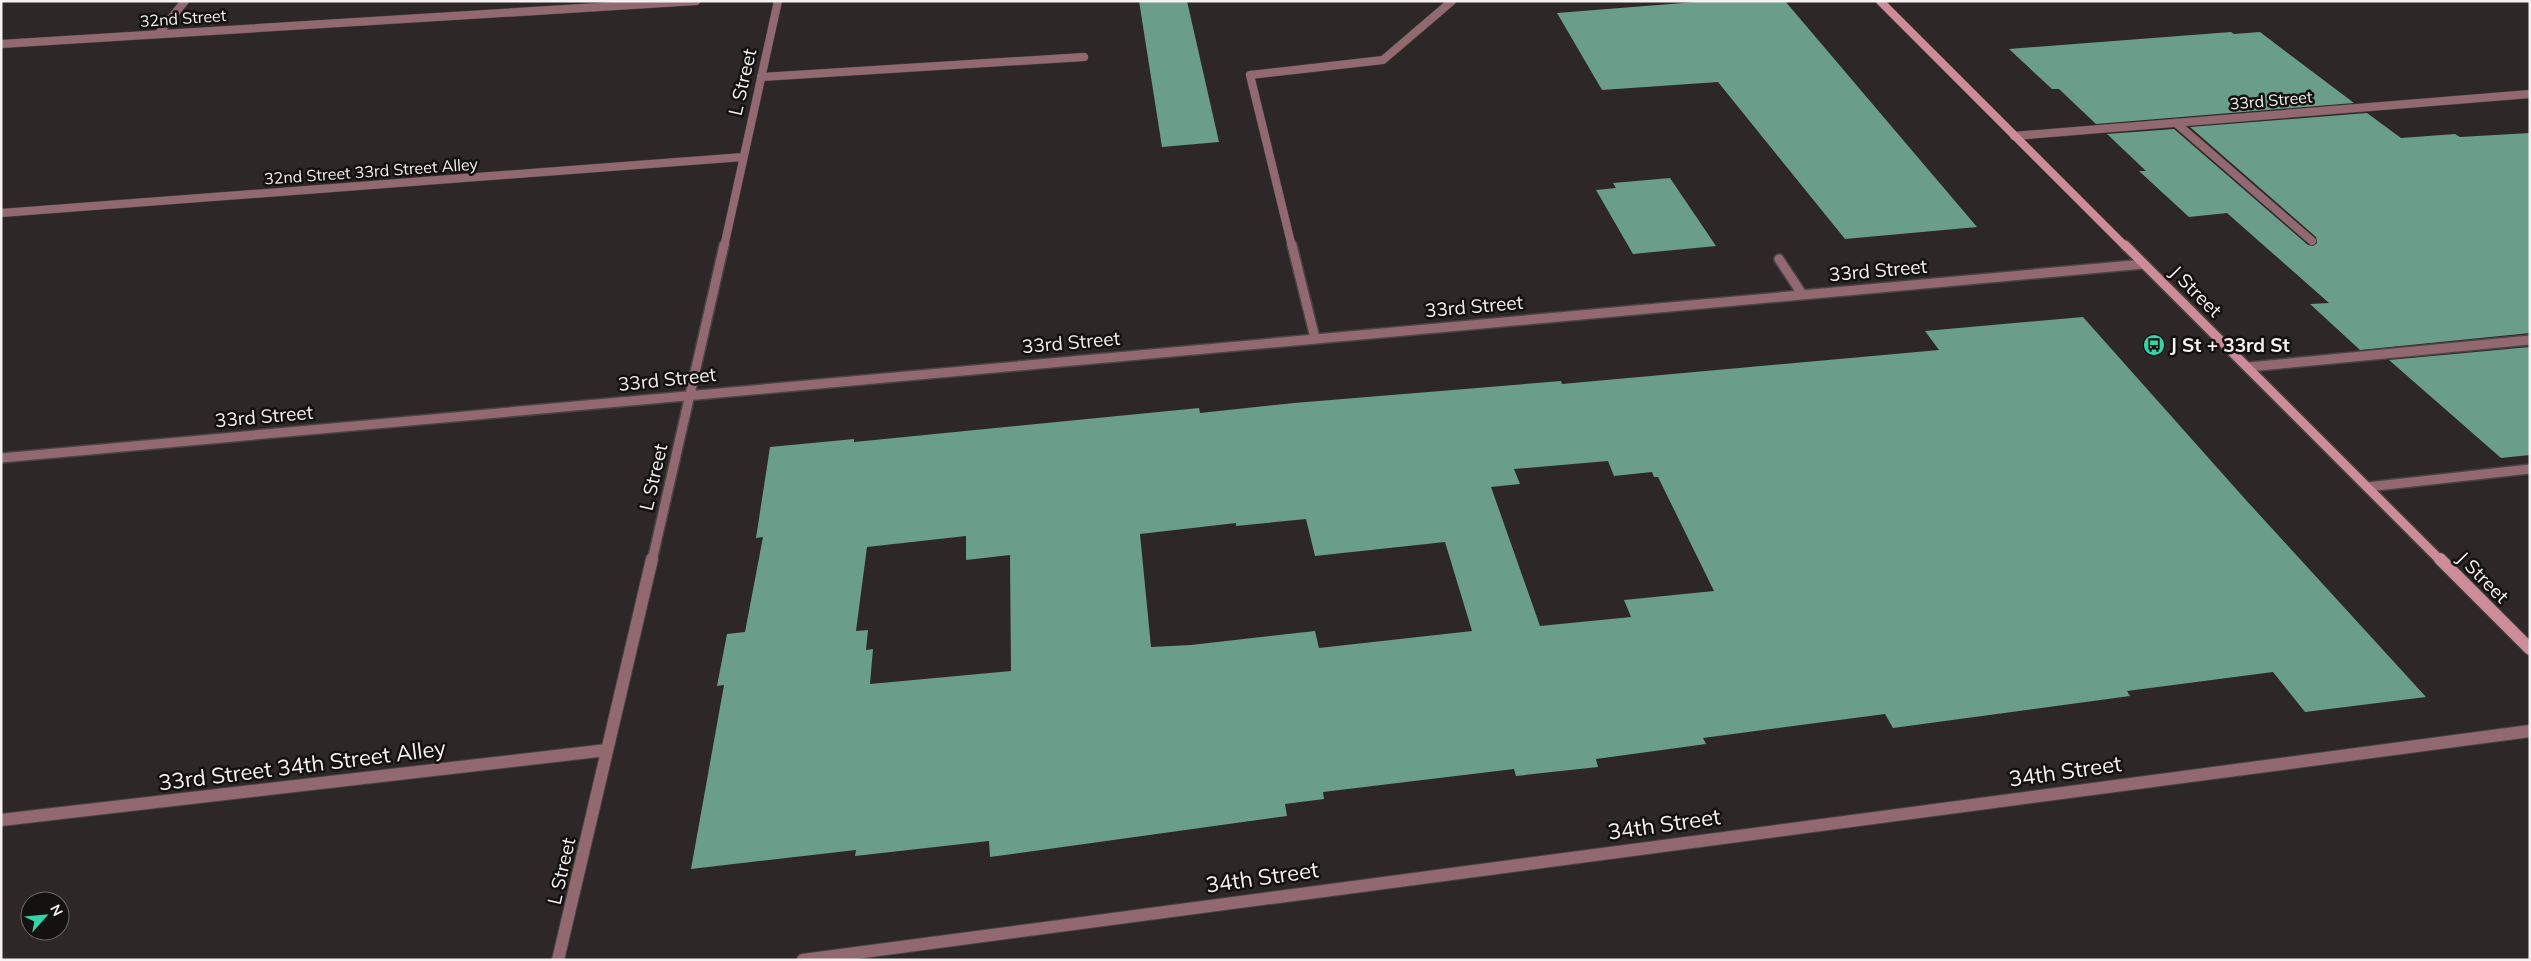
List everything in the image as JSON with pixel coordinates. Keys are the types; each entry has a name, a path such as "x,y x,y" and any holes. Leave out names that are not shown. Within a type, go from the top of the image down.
{"main road":[{"name":"J Street","path":"1880,1 2530,649"}],"street":[{"path":"159,33 186,1"},
{"name":"32nd Street","path":"1,44 696,1"},
{"name":"L Street","path":"558,960 691,394 778,1"},
{"path":"1315,338 1250,75 1383,60 1452,1"},
{"path":"761,77 1084,57"},
{"name":"33rd Street","path":"2014,136 2530,94"},
{"path":"2176,122 2312,241"},
{"name":"32nd Street 33rd Street Alley","path":"1,213 743,157"},
{"path":"1780,259 1802,294"},
{"name":"33rd Street","path":"1,458 691,394 2144,264"},
{"path":"2248,367 2530,340"},
{"path":"2367,487 2530,469"},
{"name":"34th Street","path":"803,960 2530,731"},
{"name":"33rd Street 34th Street Alley","path":"1,820 607,750"}],"building":[{"path":"1139,1 1187,1 1219,142 1162,147"},
{"path":"1708,1 1785,1 1977,227 1845,239 1718,82 1602,90 1557,13"},
{"path":"2231,32 2234,34 2260,32 2354,103 2096,124 2059,89 2052,89 2009,49"},
{"path":"2367,113 2401,138 2455,134 2460,137 2530,133 2530,333 2360,350 2310,304 2329,303 2227,213 2189,217 2139,171 2146,171 2107,134 2174,129 2308,245 2313,246 2317,243 2316,237 2190,127"},
{"path":"1670,178 1716,246 1633,254 1596,190 1616,188 1613,183"},
{"path":"2083,317 2245,499 2426,697 2305,712 2273,672 2127,691 2130,696 1893,728 1885,714 1703,738 1706,744 1596,759 1598,767 1516,776 1514,769 1323,792 1324,799 1285,804 1287,816 990,857 989,841 855,856 856,850 691,869 724,685 717,686 727,634 745,632 763,537 756,538 770,447 854,439 854,442 1199,408 1200,413 1294,403 1561,381 1562,384 1939,350 1925,331","holes":["1608,461 1614,476 1652,472 1654,477 1658,477 1714,591 1624,600 1631,617 1540,626 1491,487 1520,484 1514,469","1306,519 1315,556 1445,542 1472,631 1319,648 1315,631 1191,645 1151,647 1140,534 1236,523 1236,526","966,536 966,560 1010,555 1011,671 870,684 873,649 866,650 868,630 856,631 867,547"]},
{"path":"2530,347 2530,455 2501,458 2389,360"}],"place":[{"name":"J St + 33rd St","path":"2154,345"}]}
